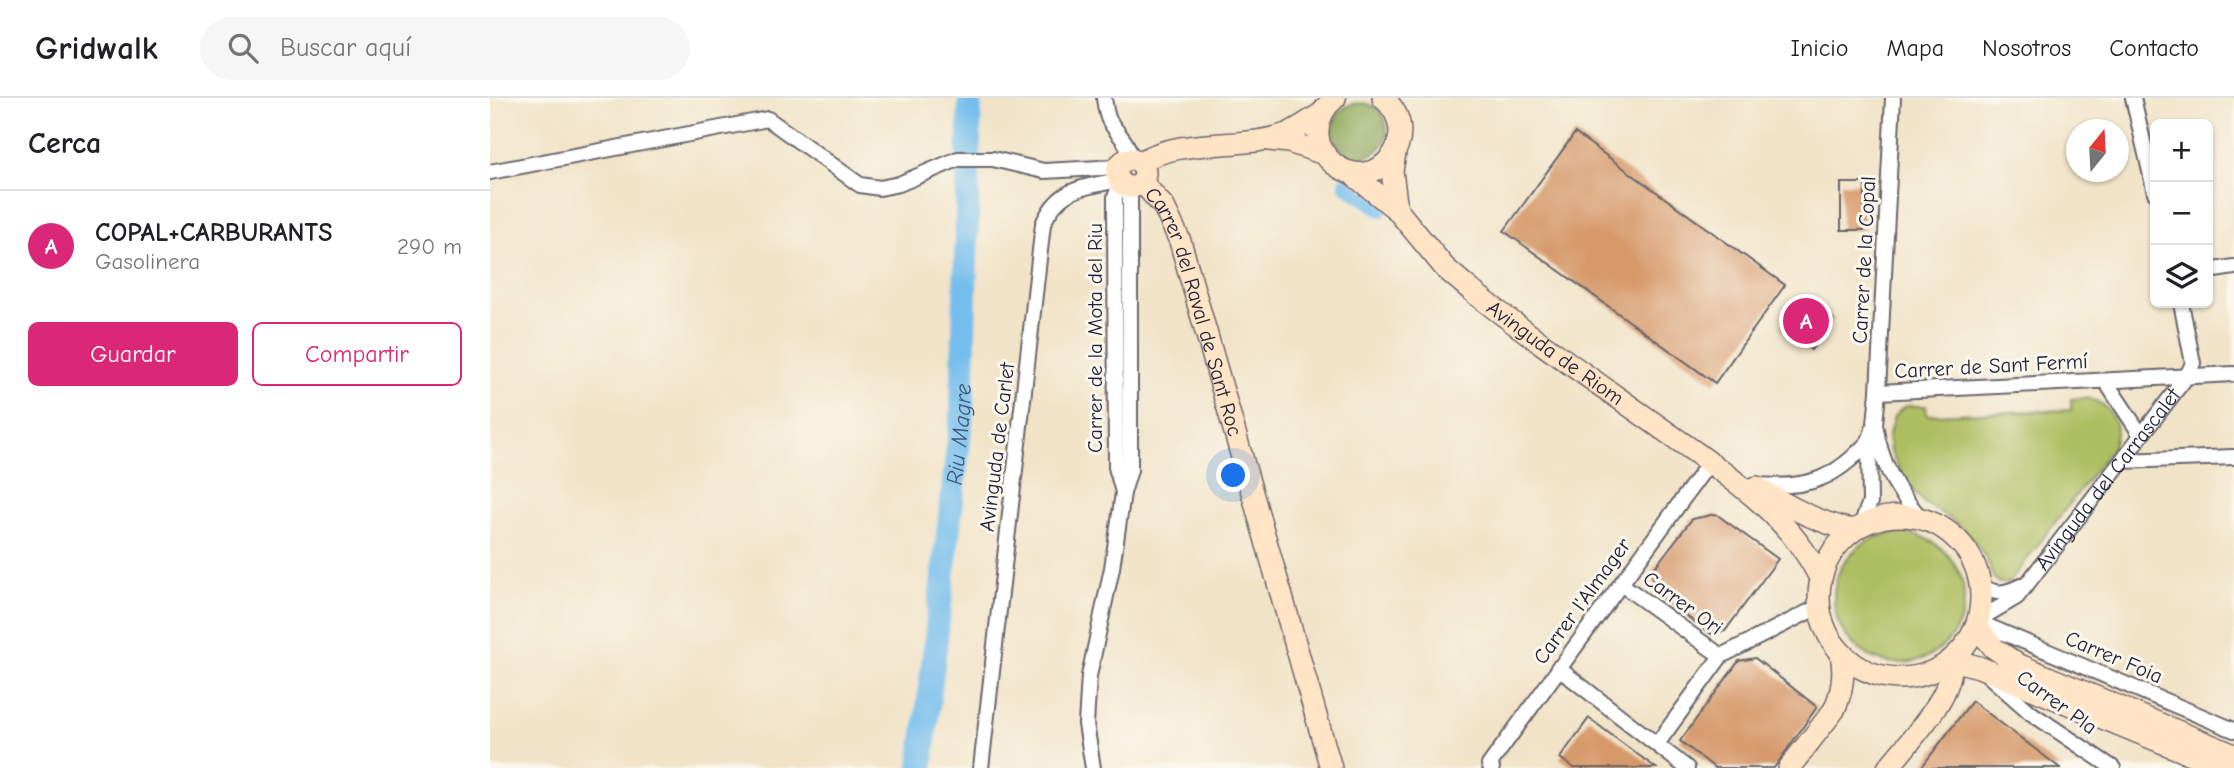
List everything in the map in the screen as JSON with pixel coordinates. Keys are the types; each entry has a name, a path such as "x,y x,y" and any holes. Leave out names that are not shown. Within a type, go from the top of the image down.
{"street":[{"path":"1104,98 1108,119 1130,152 1129,174"},
{"path":"1383,98 1399,119 1399,142 1392,171 1396,210"},
{"name":"Carrer de la Copal","path":"1857,528 1870,502 1869,441 1875,424 1878,393 1893,98"},
{"path":"2133,98 2153,182"},
{"path":"490,172 768,119 860,185 880,188 899,184 958,159 986,158 1044,171 1129,174 1162,152 1287,133 1328,106"},
{"path":"1324,154 1318,141 1318,127 1328,106"},
{"name":"Avinguda de Riom","path":"1260,139 1289,142 1324,154 1331,162 1350,172 1396,210 1445,268 1472,291 1731,478 1790,531 1820,578"},
{"path":"1350,172 1376,170 1387,163 1395,153"},
{"name":"Carrer de la Mota del Riu","path":"1093,768 1086,724 1089,676 1112,568 1124,493 1116,467 1115,197 1129,174"},
{"name":"Avinguda de Carlet","path":"981,768 1043,224 1056,200 1081,188 1129,174"},
{"name":"Carrer del Raval de Sant Roc","path":"1129,174 1164,207 1180,241 1331,768"},
{"path":"2213,270 2234,267"},
{"path":"2182,308 2193,363 2187,376"},
{"name":"Carrer de Sant Fermí","path":"1878,393 2234,374"},
{"name":"Avinguda del Carrascalet","path":"1977,623 2017,597 2029,583 2187,376"},
{"name":"Carrer de Sant Fermí","path":"2106,382 2141,435"},
{"name":"Carrer de la Copal","path":"1875,424 1889,475 1920,518"},
{"name":"Carrer de la Copal","path":"1753,485 1795,486 1822,479 1846,465 1869,441"},
{"path":"2122,461 2234,457"},
{"name":"Carrer l'Almager","path":"1491,766 1558,668 1709,463"},
{"name":"Avinguda de Riom","path":"1731,478 1753,485 1807,515 1838,527 1857,528"},
{"path":"1888,768 1937,706 1950,667 1977,623 1981,609 1981,586 1974,563 1961,543 1942,528 1920,518 1890,516 1857,528 1832,551 1820,578 1818,607 1826,632 1842,654 1866,671 1894,678 1923,675 1950,667 1979,667 2224,768"},
{"name":"Avinguda del Carrascalet","path":"1981,586 1993,593 2004,594 2029,583"},
{"name":"Carrer Ori","path":"1620,584 1721,656"},
{"path":"1657,744 1721,656 1818,607"},
{"path":"1977,623 1994,648 2017,664 2234,755"},
{"name":"Carrer Foia","path":"1977,623 2234,730"},
{"path":"1788,768 1838,701 1844,673 1842,654"},
{"name":"Carrer Pla","path":"1979,667 2031,713 2113,768"},
{"path":"1558,668 1687,768"}],"green space":[{"path":"1360,103 1379,111 1387,130 1379,149 1360,157 1341,149 1333,130 1341,111"},
{"path":"2086,398 2102,405 2112,416 2116,431 2112,448 2009,583 1999,583 1993,577 1987,560 1973,539 1954,521 1924,503 1907,483 1890,450 1888,437 1894,416 1905,406 1926,406 1927,415 2071,410 2071,399"},
{"path":"1899,533 1924,538 1945,552 1959,573 1964,598 1959,623 1945,644 1924,658 1899,663 1874,658 1853,644 1839,623 1834,598 1839,573 1853,552 1874,538"}],"building":[{"path":"1575,133 1785,285 1715,383 1504,231"},
{"path":"1841,183 1865,183 1864,230 1841,230"},
{"path":"1802,297 1833,319 1811,350 1780,327"},
{"path":"1716,514 1778,559 1725,631 1711,634 1655,593 1652,571 1692,519"},
{"path":"1755,658 1817,707 1774,768 1715,768 1680,741 1739,661"},
{"path":"1972,701 2060,768 1921,768"},
{"path":"1589,718 1656,768 1574,768 1560,758"}],"waterway":[{"name":"Riu Magre","path":"921,768 962,413 970,98"},
{"path":"1346,183 1346,186 1381,210"}],"place":[{"name":"COPAL+CARBURANTS","path":"1806,321"}]}
